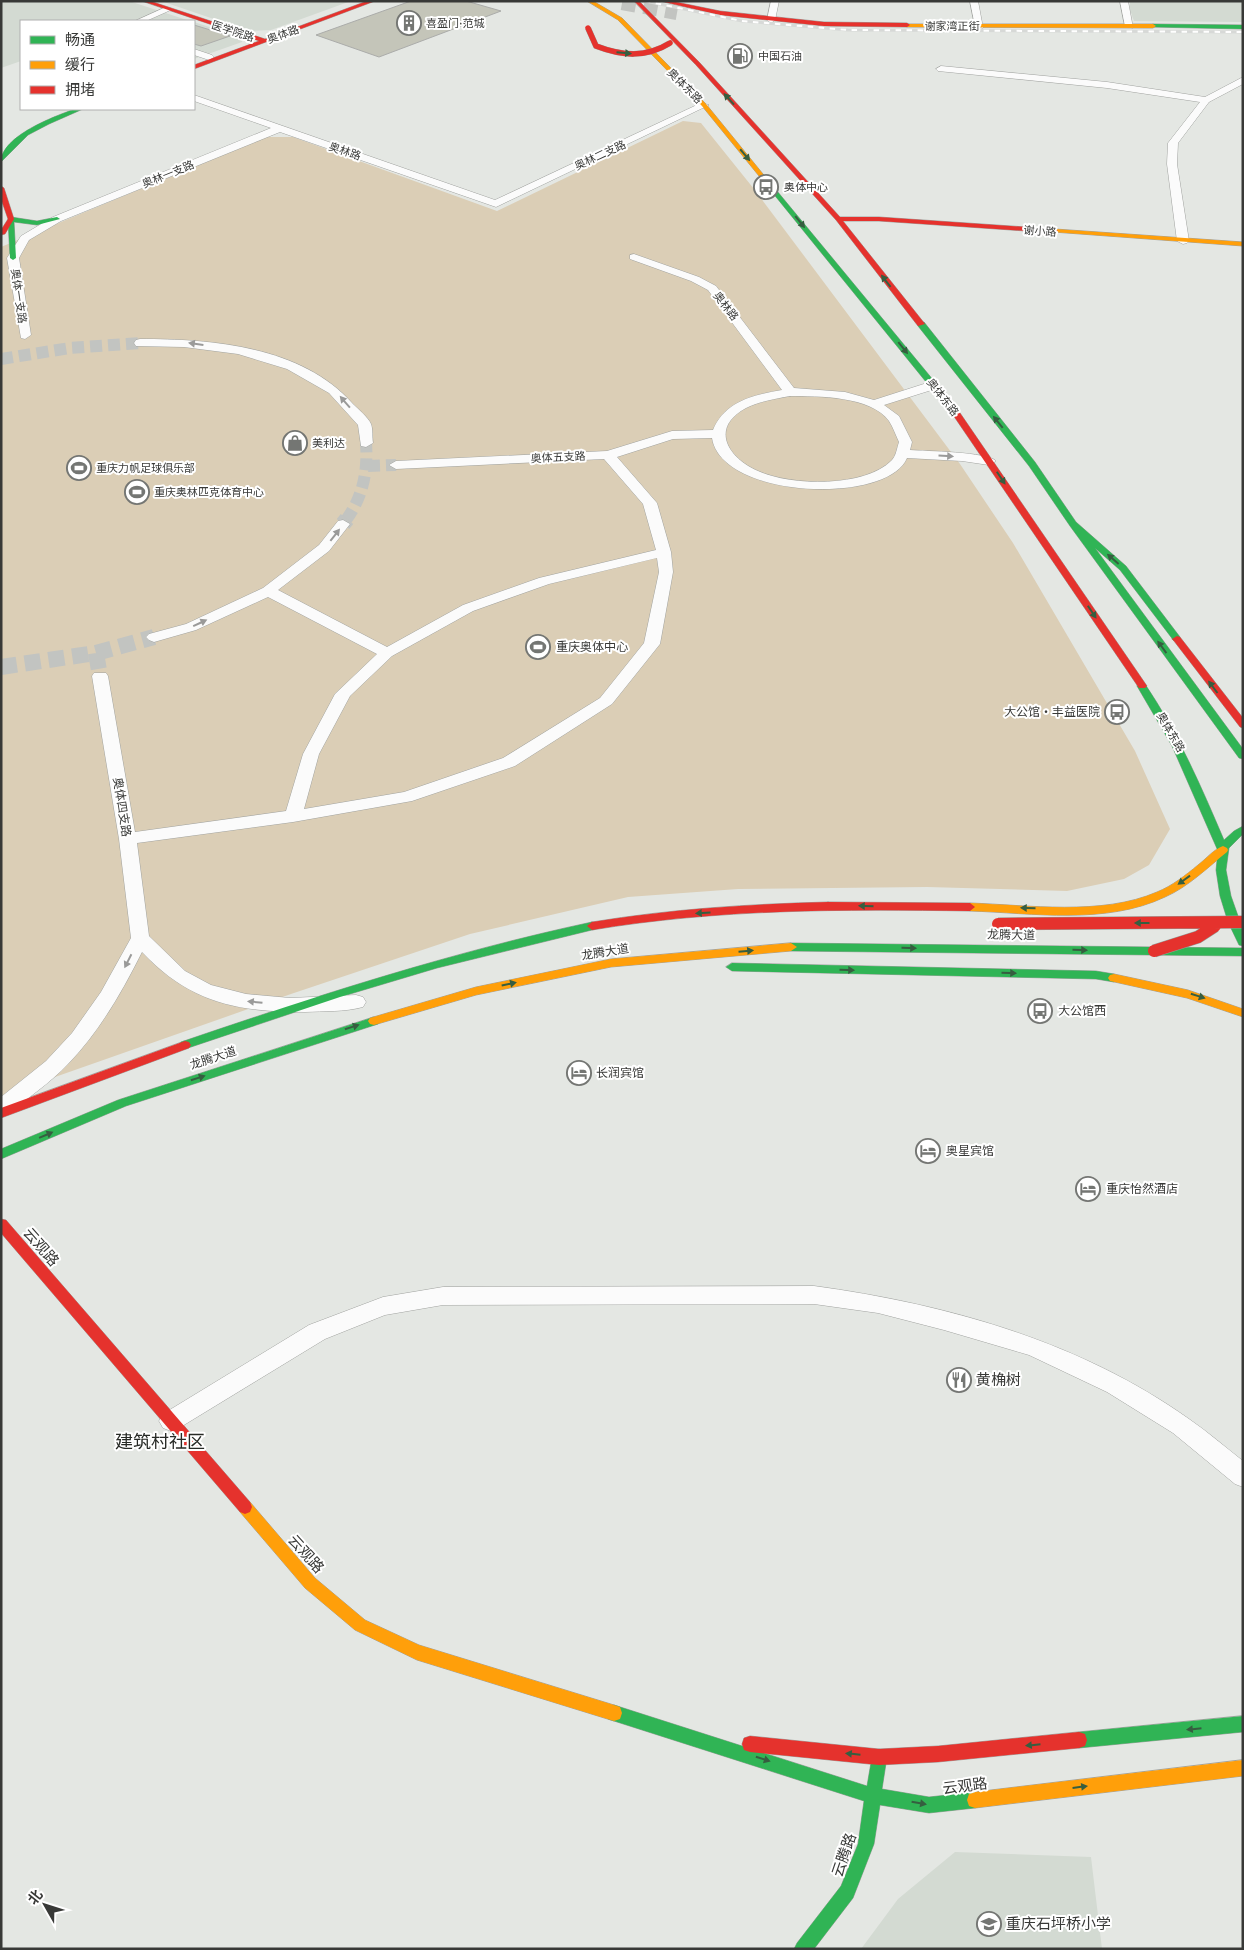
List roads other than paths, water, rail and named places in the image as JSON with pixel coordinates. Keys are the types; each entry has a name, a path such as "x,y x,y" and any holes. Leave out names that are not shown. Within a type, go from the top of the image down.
{"main road":[{"name":"医学院路","path":"144,1 262,40"},
{"name":"奥体路","path":"195,67 361,1"},
{"name":"奥体路","path":"195,62 373,1"},
{"name":"奥体东路","path":"636,1 838,220 1032,464 1073,524 1123,568 1243,725"},
{"name":"谢家湾正街","path":"662,1 720,13 771,20 851,26 1243,27"},
{"name":"奥体东路","path":"583,6 620,19 704,105 934,385 989,461 1166,721 1184,755 1223,850"},
{"path":"583,6 588,28 596,46 613,52 632,54 653,51 673,41 684,30"},
{"name":"谢家湾正街","path":"676,14 778,29 833,33 1243,35"},
{"path":"807,34 833,33"},
{"path":"1,143 34,121 62,110"},
{"path":"1,160 6,151 18,138 44,123 77,110"},
{"path":"1,188 11,219 14,262 1,262"},
{"path":"11,219 37,223 57,219"},
{"path":"1,236 11,219"},
{"name":"谢小路","path":"838,220 879,219 1243,244"},
{"path":"1073,524 1243,756"},
{"path":"1,1113 108,1071 305,1011 460,956 590,926 684,914 844,906 1097,909 1130,904 1159,896 1182,882 1223,850 1237,832 1243,829"},
{"path":"1223,850 1221,876 1237,933 1243,942"},
{"path":"1154,951 1198,937 1243,908"},
{"name":"龙腾大道","path":"993,924 1243,922"},
{"name":"龙腾大道","path":"544,949 601,935 620,934"},
{"name":"龙腾大道","path":"6,1152 122,1102 323,1036 476,990 611,963 799,946 1243,952"},
{"path":"459,970 488,963"},
{"path":"611,963 1096,975 1151,983 1200,996 1243,1013"},
{"name":"龙腾大道","path":"1,1125 110,1083 174,1062"},
{"path":"1,1166 6,1152"},
{"name":"云观路","path":"1,1224 310,1583 360,1625 417,1652 700,1739 874,1796 929,1805 1243,1768"},
{"name":"云观路","path":"700,1739 879,1757 938,1754 1243,1724"},
{"name":"云腾路","path":"803,1949 847,1892 866,1844 879,1757"}],"street":[{"path":"771,20 775,1"},
{"path":"974,1 980,26"},
{"path":"1124,1 1130,26"},
{"path":"142,20 169,9"},
{"path":"195,52 209,57"},
{"path":"940,69 1025,79 1155,89 1206,100"},
{"path":"1183,241 1172,164 1173,142 1206,100 1243,80"},
{"name":"奥林路","path":"195,98 496,204"},
{"name":"奥林二支路","path":"496,204 704,105"},
{"name":"奥林一支路","path":"57,219 280,128"},
{"name":"奥体一支路","path":"25,335 14,262 25,238 57,219"},
{"name":"奥林路","path":"634,257 696,279 712,288 790,392"},
{"path":"140,343 184,343 239,350 291,366 334,390 364,424 366,443"},
{"path":"872,405 934,385"},
{"path":"790,392 819,392 847,396 872,405 891,416 904,430 906,447 898,462 880,475 854,484 822,488 789,485 759,478 736,465 721,450 717,434 724,419 739,406 762,397 790,392"},
{"name":"奥体五支路","path":"396,465 608,455 672,435 717,434"},
{"path":"902,454 962,456 989,461"},
{"path":"128,839 293,816 406,797 509,762 606,701 652,644 666,572 664,552 650,503 608,455"},
{"path":"154,637 191,627 268,591 324,548 343,524"},
{"path":"293,816 311,754 343,694 386,653 468,608 544,581 664,552"},
{"path":"268,591 386,653"},
{"name":"奥体四支路","path":"100,676 128,839 140,938"},
{"path":"1,1108 35,1082 61,1058 88,1028 122,974 140,938 183,979 207,991 242,1001 305,1011 361,1001"},
{"path":"171,1420 317,1332 383,1306 443,1296 814,1295 878,1304 944,1320 1034,1347 1115,1385 1181,1426 1243,1476"}],"tunnel":[{"path":"622,3 677,13"},
{"path":"1,359 70,348 140,343"},
{"path":"346,520 357,502 363,483 366,464 366,443"},
{"path":"368,466 396,465"},
{"path":"343,524 347,519"},
{"path":"96,653 154,637"},
{"path":"1,667 96,653"},
{"path":"96,653 100,676"}],"railway":[{"path":"645,1 742,21 848,30 1243,32"}],"place":[{"name":"喜盈门·范城","path":"409,23"},
{"name":"中国石油","path":"740,56"},
{"name":"奥体中心","path":"766,187"},
{"name":"美利达","path":"295,443"},
{"name":"重庆力帆足球俱乐部","path":"79,468"},
{"name":"重庆奥林匹克体育中心","path":"137,492"},
{"name":"重庆奥体中心","path":"538,647"},
{"name":"大公馆‧丰益医院","path":"1117,712"},
{"name":"大公馆西","path":"1040,1011"},
{"name":"长润宾馆","path":"579,1073"},
{"name":"奥星宾馆","path":"928,1151"},
{"name":"重庆怡然酒店","path":"1088,1189"},
{"name":"黄桷树","path":"959,1380"},
{"name":"重庆石坪桥小学","path":"989,1924"}],"district":[{"name":"建筑村社区","path":"160,1442"}]}
